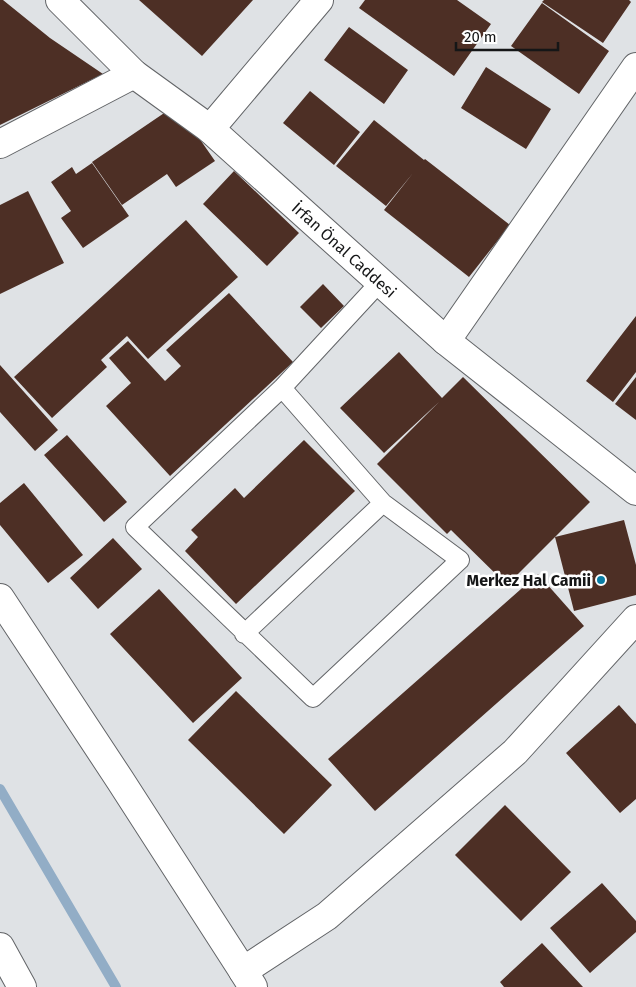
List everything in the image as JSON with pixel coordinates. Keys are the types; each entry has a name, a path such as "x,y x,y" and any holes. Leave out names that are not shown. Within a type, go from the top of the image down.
{"street":[{"name":"İrfan Önal Caddesi","path":"60,0 134,74 210,129 446,341 636,491"},
{"path":"210,129 320,0"},
{"path":"446,341 636,67"},
{"path":"0,144 134,74"},
{"path":"0,598 248,979 326,916 515,752 636,619"},
{"path":"0,947 22,987"}],"lane":[{"path":"282,388 383,503 460,560 313,698 244,634 135,527 282,388 380,282"},
{"path":"244,634 383,503"}],"building":[{"path":"0,0 3,0 50,38 103,74 0,125"},
{"path":"139,0 253,0 202,56"},
{"path":"365,0 457,0 491,24 454,76 359,8"},
{"path":"544,0 629,0 631,2 603,43 542,2"},
{"path":"542,3 609,51 579,94 511,46"},
{"path":"349,27 408,70 384,104 324,60"},
{"path":"486,67 551,109 526,149 461,108"},
{"path":"310,91 360,132 334,165 283,123"},
{"path":"176,105 215,161 176,187 167,174 122,205 92,162"},
{"path":"374,120 510,225 469,277 384,210 413,173 386,206 336,166"},
{"path":"92,163 129,216 83,248 61,218 71,211 51,182 72,167 76,174"},
{"path":"234,171 299,233 267,266 203,204"},
{"path":"28,191 64,263 0,294 0,205"},
{"path":"186,220 238,277 148,359 127,336 101,360 107,367 52,418 14,377"},
{"path":"323,284 344,306 321,328 300,307"},
{"path":"229,293 293,362 170,476 106,406 131,383 109,358 128,341 165,381 181,366 166,350"},
{"path":"636,316 636,372 613,402 586,381"},
{"path":"399,352 442,398 463,377 590,502 507,585 451,530 447,534 377,464 439,402 384,453 340,408"},
{"path":"0,365 58,430 35,451 0,412"},
{"path":"636,377 636,420 615,404"},
{"path":"67,435 127,502 104,522 44,455"},
{"path":"304,440 355,491 236,604 185,551 198,537 191,530 235,488 244,498"},
{"path":"24,483 83,555 48,583 0,525 0,503"},
{"name":"Merkez Hal Camii","path":"624,520 636,565 636,595 574,611 555,537"},
{"path":"113,538 142,569 98,609 70,578"},
{"path":"538,574 584,626 375,811 328,759"},
{"path":"159,589 242,678 193,723 110,634"},
{"path":"236,691 332,785 284,834 188,740"},
{"path":"619,705 636,724 636,799 620,813 566,753"},
{"path":"505,805 571,872 521,921 455,855"},
{"path":"602,883 636,921 636,932 590,973 550,928"},
{"path":"542,943 583,987 504,987 500,982"}],"waterway":[{"path":"0,789 116,987"}],"place":[{"name":"Merkez Hal Camii","path":"601,580"}]}
